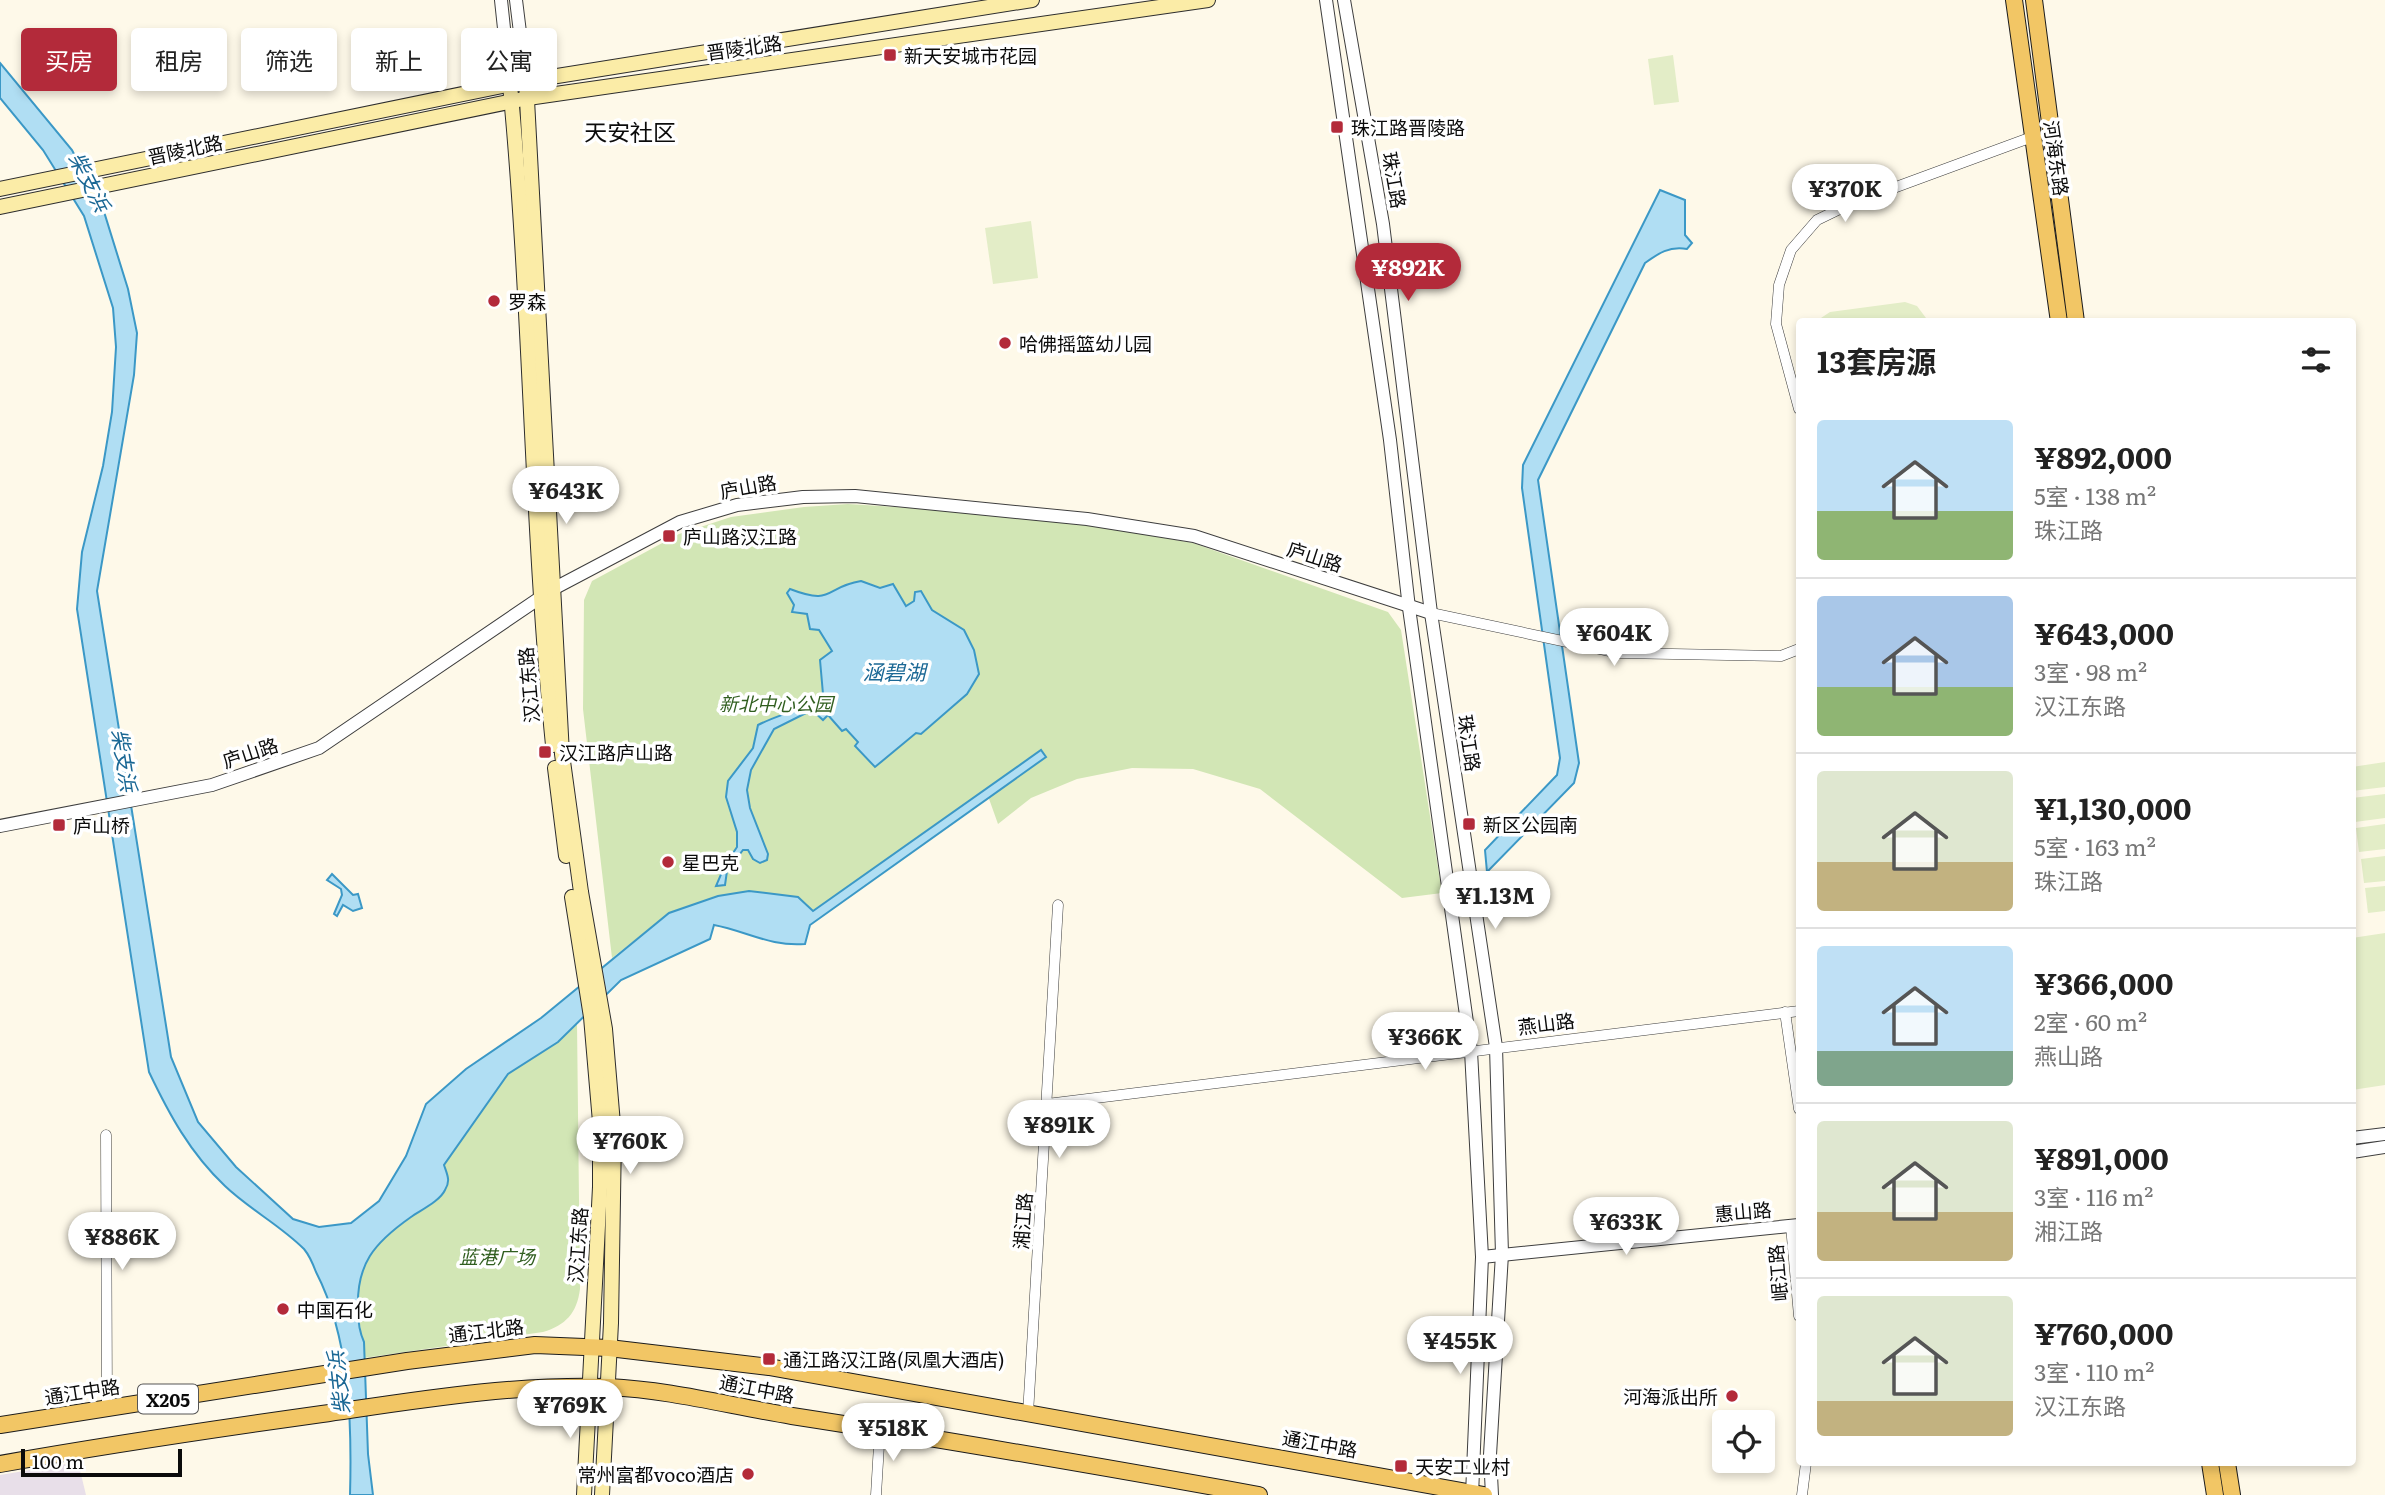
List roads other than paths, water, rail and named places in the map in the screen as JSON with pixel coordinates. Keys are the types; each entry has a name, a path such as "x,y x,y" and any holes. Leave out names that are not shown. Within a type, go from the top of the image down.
{"main road":[{"name":"晋陵北路","path":"557,76 1032,0"},
{"name":"晋陵北路","path":"0,206 528,98 1208,0"},
{"name":"河海东路","path":"2014,0 2058,318"},
{"name":"河海东路","path":"2034,0 2075,318"},
{"name":"晋陵北路","path":"0,189 480,91"},
{"name":"汉江东路","path":"510,91 546,593 562,754 588,961 614,1136 609,1348 598,1387"},
{"name":"汉江东路","path":"527,91 546,593"},
{"name":"汉江东路","path":"596,1012 600,1187 590,1364 598,1387"},
{"name":"通江北路","path":"336,1373 535,1345 609,1348"},
{"name":"通江中路","path":"609,1348 769,1367 1476,1494"},
{"name":"通江中路","path":"0,1425 336,1373"},
{"name":"通江中路","path":"0,1464 107,1445 483,1391 598,1387 656,1390 789,1416 880,1428 1259,1495"},
{"path":"584,1495 598,1387"},
{"path":"598,1387 602,1495"},
{"path":"2210,1466 2215,1495"},
{"path":"2227,1466 2232,1495"}],"street":[{"name":"汉江东路","path":"501,0 504,28"},
{"name":"汉江东路","path":"516,0 519,28"},
{"path":"1326,0 1390,440 1409,608 1471,1051 1482,1256 1476,1494"},
{"name":"珠江路","path":"1344,0 1383,224 1431,612 1496,1047 1502,1254 1490,1455 1492,1495"},
{"path":"1796,398 1776,324 1779,285 1791,250 1817,220 1850,204 2032,137"},
{"name":"庐山路","path":"0,826 99,809 212,785 319,748 546,593 680,522 737,505 803,496 855,496 1087,519 1194,536 1409,608 1431,612"},
{"path":"1431,612 1619,653 1781,656 1796,650"},
{"name":"湘江路","path":"1028,1414 1058,905"},
{"name":"燕山路","path":"1047,1104 1796,1011"},
{"path":"1786,1012 1796,1087"},
{"path":"2356,1138 2385,1134"},
{"path":"106,1135 107,1408"},
{"path":"2356,1151 2385,1147"},
{"name":"惠山路","path":"1482,1256 1795,1226"},
{"name":"岷江路","path":"1795,1226 1796,1248"},
{"path":"876,1495 880,1428"},
{"path":"1802,1495 1806,1466"}],"water":[{"path":"0,63 72,150 105,215 128,289 137,333 134,375 97,591 171,1057 198,1122 236,1167 293,1219 319,1227 351,1223 379,1201 406,1156 426,1104 466,1069 541,1018 669,913 718,896 749,891 798,897 813,911 1041,750 1046,757 810,925 805,944 770,941 714,925 710,939 621,980 558,1042 508,1074 444,1165 448,1181 443,1194 387,1236 364,1267 358,1294 358,1314 364,1342 368,1454 373,1495 350,1495 347,1381 336,1324 309,1257 295,1240 234,1194 201,1160 181,1132 149,1072 77,609 82,552 103,466 112,412 116,347 113,308 84,216 43,150 0,98"},
{"path":"1660,190 1685,200 1685,235 1692,243 1687,249 1664,251 1645,263 1538,480 1579,763 1574,783 1487,872 1485,850 1557,775 1560,758 1522,488 1523,465"},
{"name":"涵碧湖","path":"861,581 880,588 893,584 906,606 914,601 915,592 921,591 932,610 964,630 974,650 979,674 967,694 921,734 916,733 875,767 855,746 858,742 846,729 842,731 828,715 823,720 812,710 774,729 751,770 747,790 750,808 768,854 767,860 760,863 753,859 748,850 743,850 727,871 725,885 716,886 737,847 737,832 726,797 728,781 753,748 758,725 800,708 823,694 820,660 832,651 819,630 810,629 807,614 792,612 794,605 787,593 790,589 822,596"},
{"path":"332,874 353,895 358,894 362,908 353,911 343,905 337,916 334,914 342,895 341,889 327,880"}],"place":[{"name":"新天安城市花园","path":"890,55"},
{"name":"珠江路晋陵路","path":"1337,127"},
{"name":"罗森","path":"494,301"},
{"name":"哈佛摇篮幼儿园","path":"1005,343"},
{"name":"庐山路汉江路","path":"669,536"},
{"name":"汉江路庐山路","path":"545,752"},
{"name":"新区公园南","path":"1469,824"},
{"name":"庐山桥","path":"59,825"},
{"name":"星巴克","path":"668,862"},
{"name":"中国石化","path":"283,1309"},
{"name":"通江路汉江路(凤凰大酒店)","path":"769,1359"},
{"name":"河海派出所","path":"1732,1396"},
{"name":"天安工业村","path":"1401,1466"},
{"name":"常州富都voco酒店","path":"748,1474"}],"district":[{"name":"天安社区","path":"630,131"}],"water label":[{"name":"柴支浜","path":"91,181"},
{"name":"柴支浜","path":"126,760"},
{"name":"柴支浜","path":"337,1383"}],"park label":[{"name":"新北中心公园","path":"776,703"},
{"name":"蓝港广场","path":"497,1256"}]}
